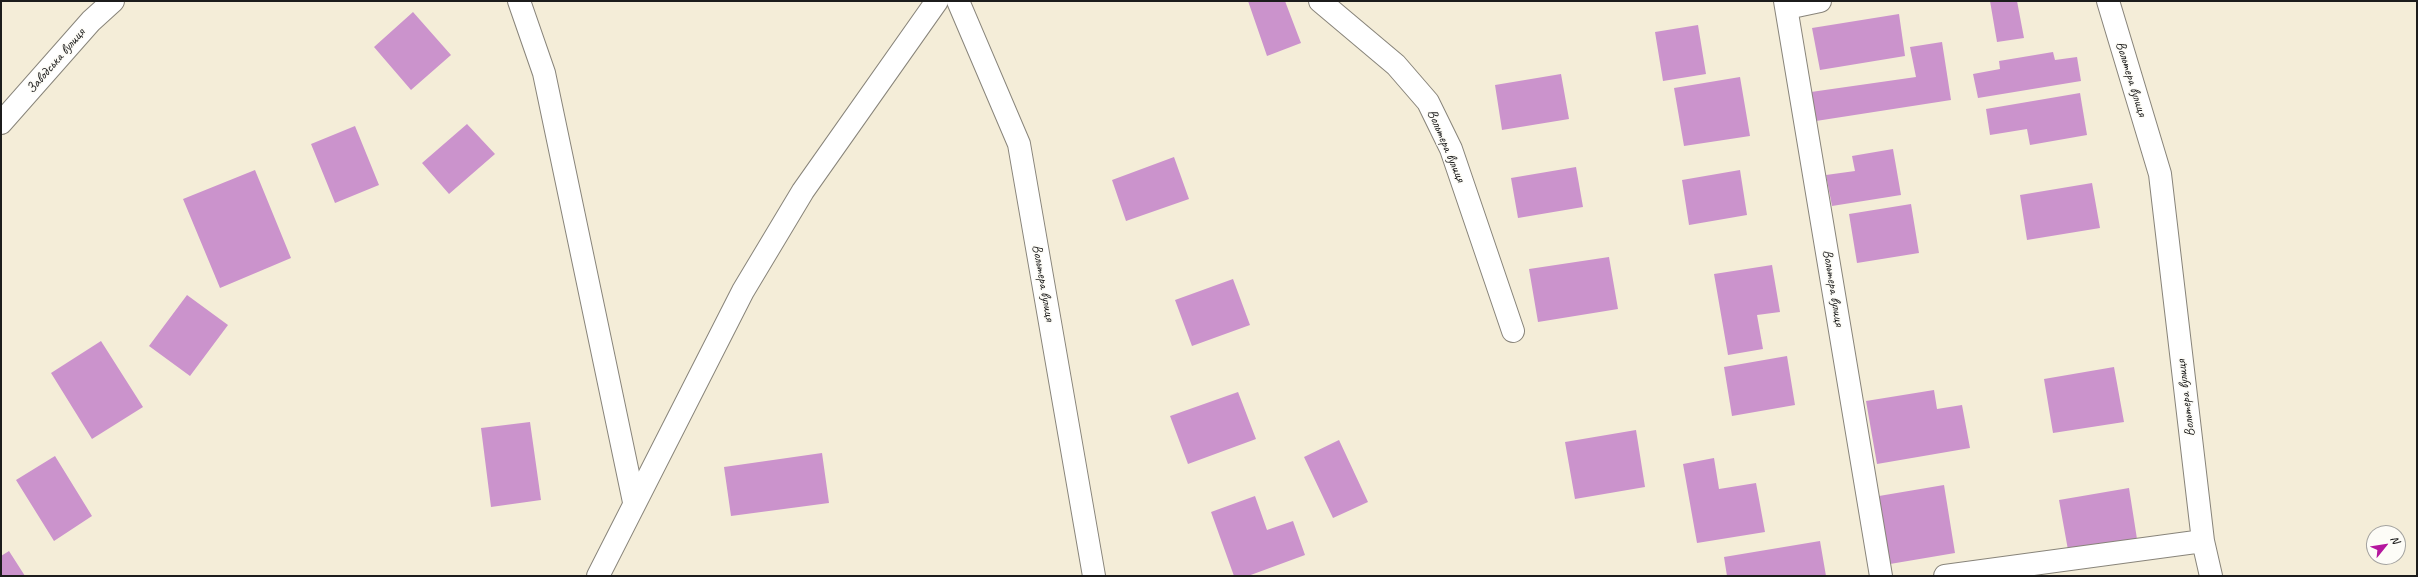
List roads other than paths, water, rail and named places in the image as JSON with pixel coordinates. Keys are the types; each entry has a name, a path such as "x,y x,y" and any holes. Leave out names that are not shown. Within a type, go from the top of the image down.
{"street":[{"name":"Заводська вулиця","path":"1,123 91,22 113,1"},
{"path":"519,1 544,73 634,502"},
{"path":"598,576 634,502 743,291 803,191 937,1"},
{"name":"Вольтера вулиця","path":"958,1 1019,144 1094,576"},
{"name":"Вольтера вулиця","path":"1320,1 1396,65 1428,102 1451,149 1512,331"},
{"path":"1786,4 1820,1"},
{"name":"Вольтера вулиця","path":"2108,1 2160,174 2203,541 2211,576"},
{"name":"Вольтера вулиця","path":"1786,4 1881,576"},
{"path":"1945,576 2203,541"}]}
